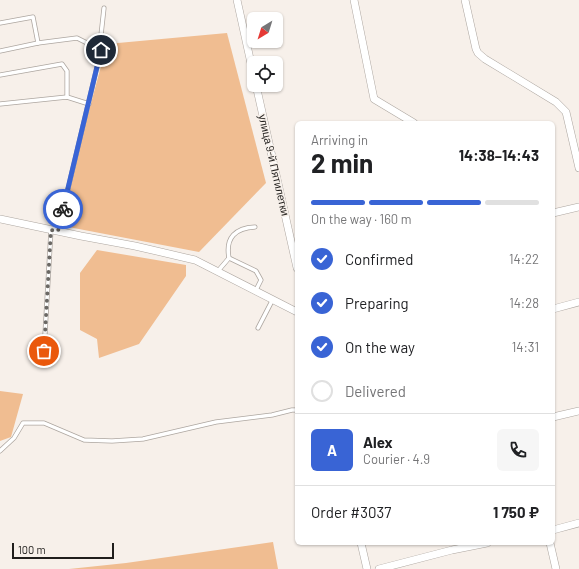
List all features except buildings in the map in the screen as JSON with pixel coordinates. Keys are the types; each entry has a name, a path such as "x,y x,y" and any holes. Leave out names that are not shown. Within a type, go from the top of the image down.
{"street":[{"path":"237,0 249,56"},
{"path":"354,0 374,99 411,121"},
{"path":"465,0 476,49 480,56 556,102 566,112 579,168"},
{"name":"улица 9-й Пятилетки","path":"258,92 295,259"},
{"path":"555,213 579,207"},
{"path":"0,219 135,246 195,260 295,311"},
{"path":"555,308 579,302"},
{"path":"555,417 579,411"},
{"path":"555,529 579,523"},
{"path":"361,545 367,569"},
{"path":"379,569 452,550 478,545"},
{"path":"550,545 556,569"}],"lane":[{"path":"44,351 55,230 101,50 104,8"},
{"path":"0,23 34,17 38,44"},
{"path":"0,51 78,38 101,50"},
{"path":"0,76 62,64 67,71 67,97"},
{"path":"0,104 67,97 88,104"},
{"path":"218,271 229,258 228,253 230,242 235,232 245,228 256,227"},
{"path":"229,258 259,275 261,280 256,290"},
{"path":"258,328 273,299"},
{"path":"0,451 14,438 23,423 44,423 84,440 112,441 143,439 216,422 295,410"}],"shaded area":[{"path":"227,33 266,183 199,252 58,225 107,44"},
{"path":"97,250 186,265 186,276 139,344 99,358 97,339 80,330 80,273"},
{"path":"0,391 23,394 11,437 0,441"},
{"path":"273,542 278,569 69,569 126,563"}],"way so far":[{"path":"44,351 51,230 58,231 63,209"}],"route":[{"path":"63,209 101,50"}]}
